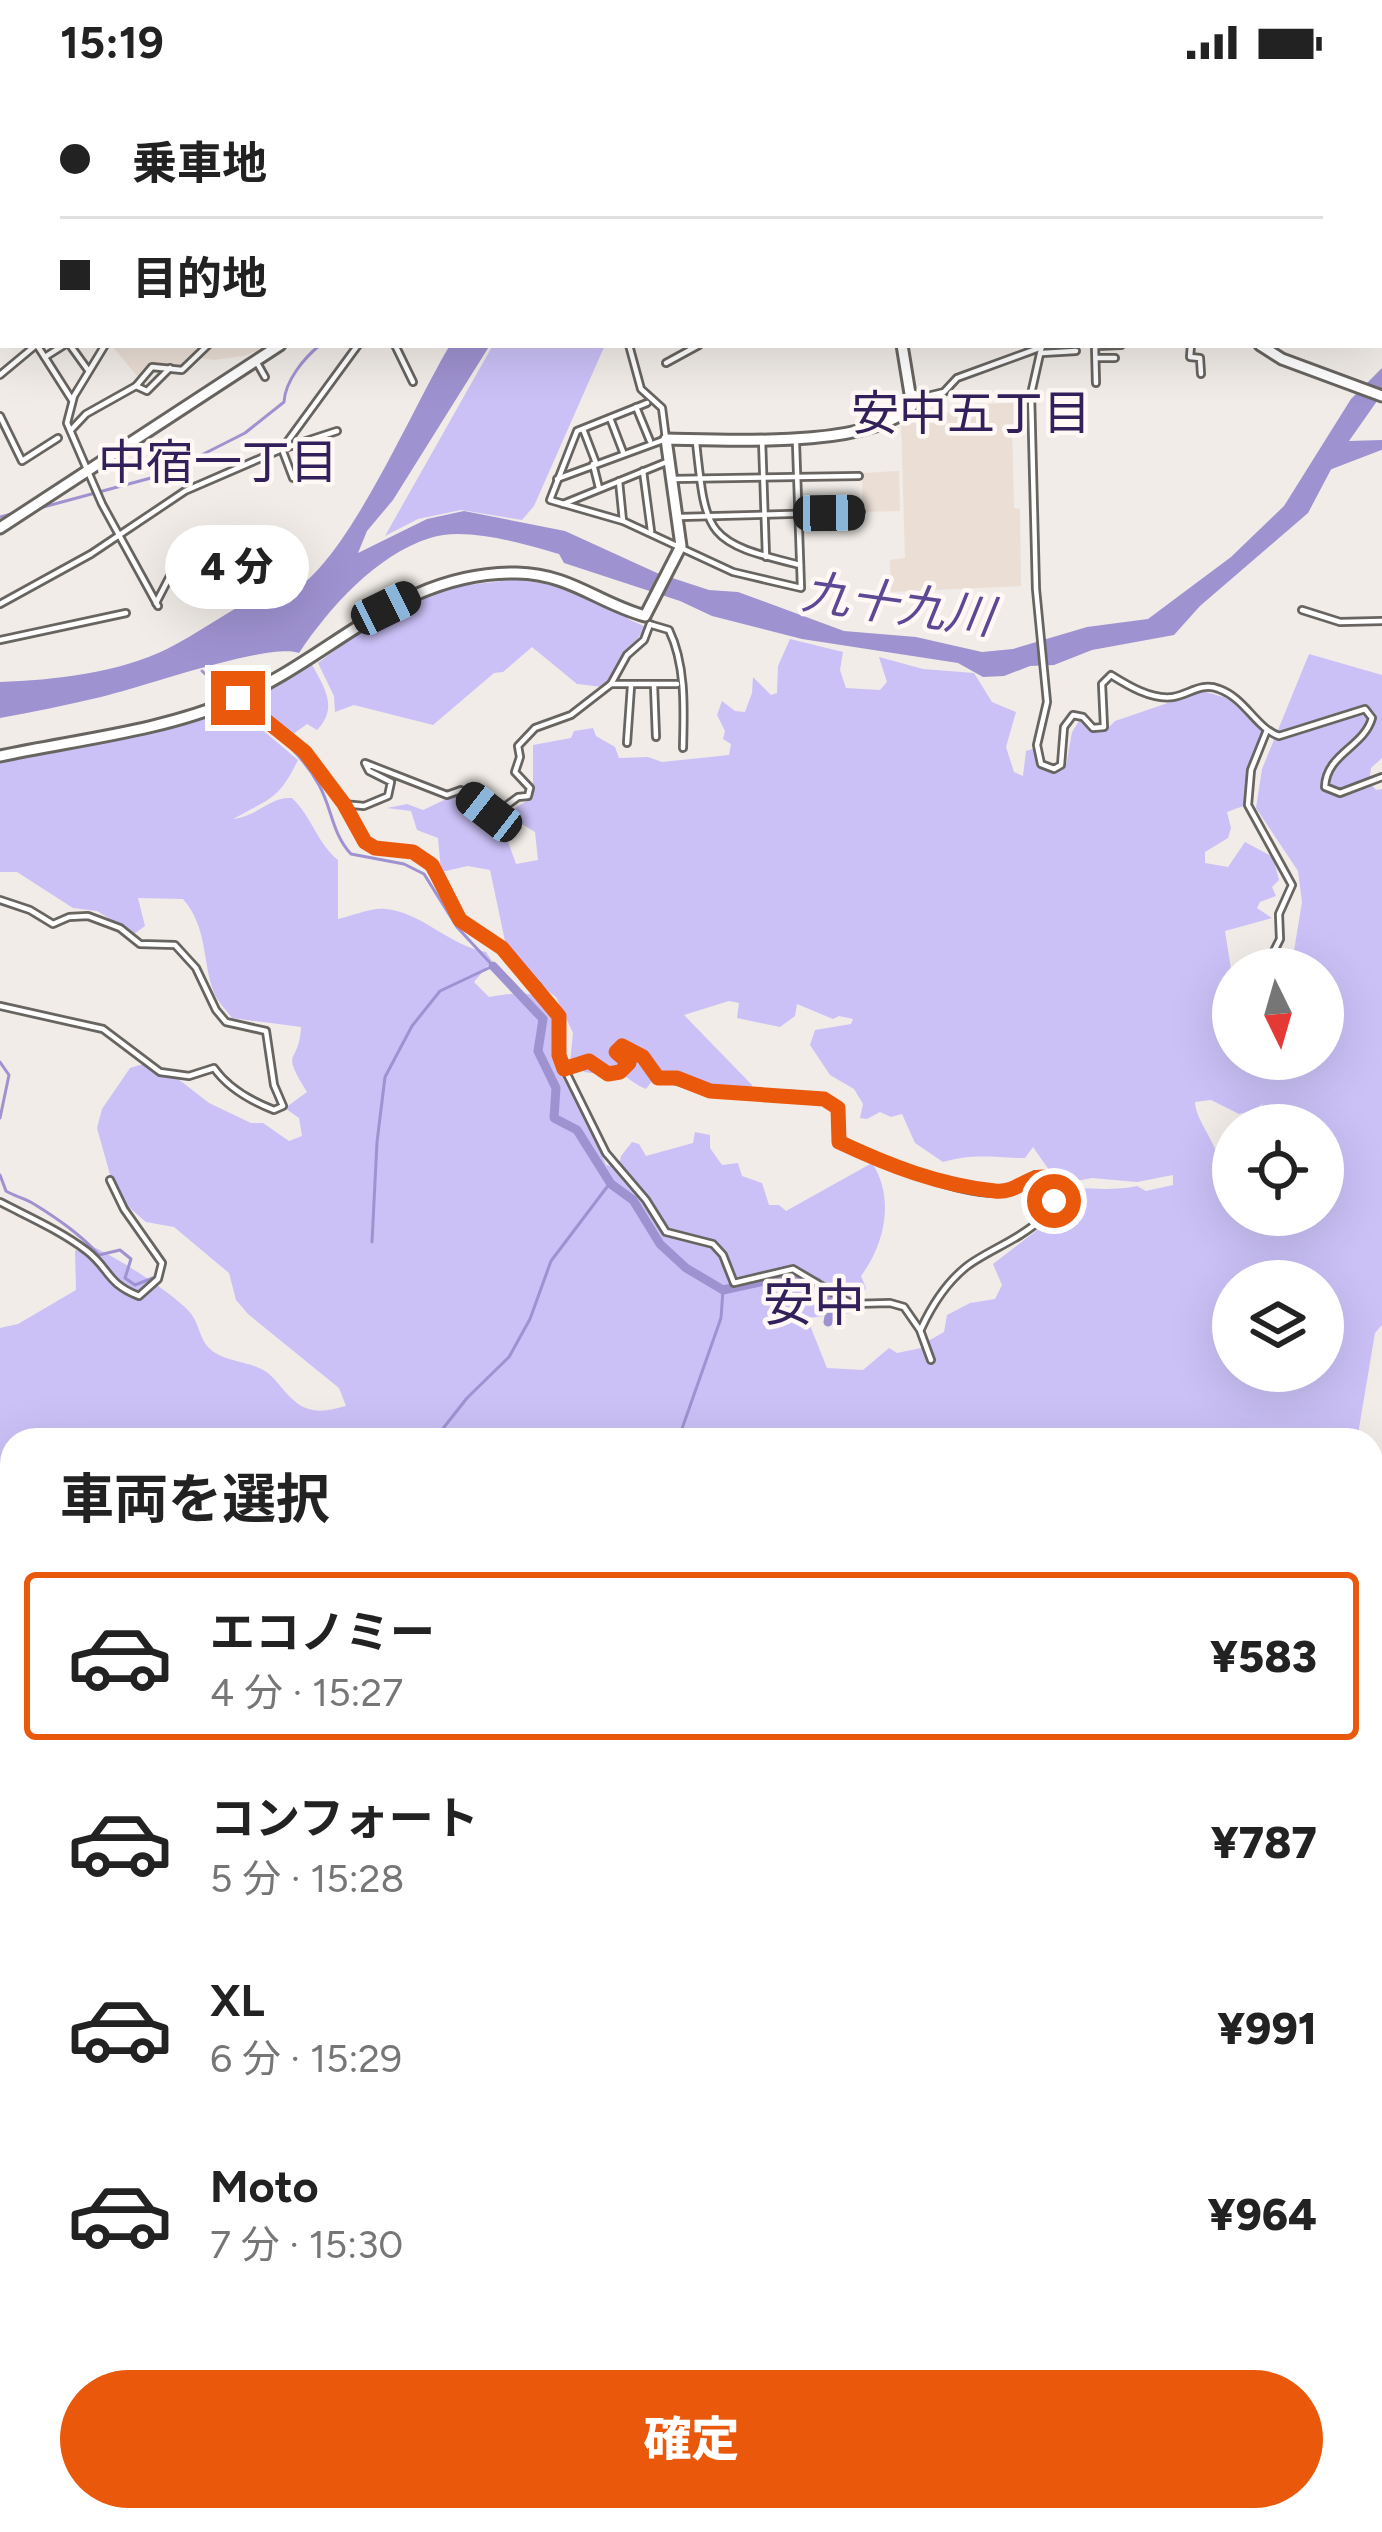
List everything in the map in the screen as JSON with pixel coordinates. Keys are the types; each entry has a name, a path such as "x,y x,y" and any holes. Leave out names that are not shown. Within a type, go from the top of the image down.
{"street":[{"path":"0,375 32,348"},
{"path":"38,348 73,400"},
{"path":"45,357 62,348"},
{"path":"70,348 88,370"},
{"path":"103,348 67,419 102,504 157,604 171,574"},
{"path":"71,430 86,414 136,386 152,367 182,370 205,348"},
{"path":"0,527 276,348"},
{"path":"282,448 356,348"},
{"path":"396,348 412,382"},
{"path":"344,804 364,806 388,796 391,782 363,766 371,763 447,795 461,790 495,814 518,797 528,796 526,781 515,772 518,746 526,735 571,715 611,684 628,655 644,640 648,618 678,552 677,517 662,408 641,389 630,348"},
{"path":"666,362 693,348"},
{"path":"557,479 667,439 840,435 894,422 912,406 903,348"},
{"path":"912,392 923,397 944,392 957,378 1042,348 1076,351"},
{"path":"1042,348 1031,389 1036,590 1047,702 1037,759 1050,768 1061,765 1069,718 1078,714 1093,728 1104,727 1102,685 1111,675 1129,687 1162,696 1174,697 1199,687 1222,689 1249,707 1267,730 1286,736 1365,709 1372,718 1369,730 1330,766 1324,787 1340,793 1382,777"},
{"path":"1095,348 1096,383"},
{"path":"1191,348 1190,357 1200,358 1201,374"},
{"path":"1266,348 1282,359 1382,396"},
{"path":"1095,358 1115,358"},
{"path":"256,361 265,376"},
{"path":"136,386 147,392 170,368"},
{"path":"647,403 577,431 550,500 623,521 678,552 745,576 801,588 796,437"},
{"path":"636,407 650,442"},
{"path":"0,416 22,461 58,438"},
{"path":"610,418 623,452"},
{"path":"583,429 600,488"},
{"path":"0,604 69,567 185,491 282,448 337,431"},
{"path":"696,439 706,516 722,539 800,565"},
{"path":"762,439 766,557"},
{"path":"282,448 296,477 293,488"},
{"path":"562,504 669,461"},
{"path":"644,471 651,533"},
{"path":"672,479 859,476"},
{"path":"619,481 623,521"},
{"path":"677,517 861,512"},
{"path":"0,756 191,715 236,699 434,584 512,573 560,578 671,632 684,694 683,748"},
{"path":"1302,610 1340,622 1382,621"},
{"path":"0,640 126,613"},
{"path":"611,684 680,684"},
{"path":"654,685 656,737"},
{"path":"627,743 631,686"},
{"path":"236,699 305,752 344,804 361,839 370,846 413,852 429,862 460,920 502,948 538,987 561,1021 559,1055 606,1153 641,1193 662,1228 719,1249 731,1281 745,1283 773,1270 793,1269 851,1304 904,1307 920,1330 931,1360"},
{"path":"1267,730 1251,770 1248,805 1292,885 1279,914 1276,948"},
{"path":"0,900 53,924 88,916 120,928 140,944 175,945 196,968 226,1022 266,1031 274,1085 283,1106 274,1110 249,1094 230,1089 214,1068 189,1076 160,1072 103,1029 0,1006"},
{"path":"564,1069 589,1061 608,1074 620,1072 629,1063 616,1052 622,1046 643,1057 658,1078 677,1078 710,1091 833,1102 839,1111 839,1142 940,1183 1001,1192 1016,1190 1035,1175 1054,1179 1054,1201 1045,1217 966,1267 942,1292 920,1330"},
{"path":"0,1202 74,1241 94,1256 106,1276 139,1296 158,1279 162,1263 110,1180"}],"shaded area":[{"path":"114,348 264,348 214,360 192,357 181,368 152,365 139,378"},
{"path":"448,348 488,348 393,500 367,531 358,553 427,519 464,511 565,531 657,573 709,590 738,592 844,631 916,637 982,652 1013,649 1087,627 1148,619 1231,557 1284,506 1351,399 1382,368 1382,394 1349,441 1382,440 1382,449 1336,460 1308,513 1200,606 1174,635 983,677 958,663 802,639 712,616 564,563 559,554 495,538 444,535 410,546 373,570 339,601 299,653 283,651 233,660 101,697 0,718 0,682 64,677 128,664 167,649 265,592 283,593 300,586 341,541"},
{"path":"491,348 604,348 534,506 522,520 461,510 418,519 385,536"},
{"path":"1030,401 1031,426 1012,428 1021,586 891,592 890,560 905,558 901,421 935,412 959,414 990,404"},
{"path":"899,471 900,511 863,512 862,473"},
{"path":"517,579 588,592 646,627 603,687 577,684 532,647 433,725 354,705 335,712 334,696 318,663 346,642 424,595"},
{"path":"790,639 843,652 840,670 846,688 880,690 887,682 879,657 923,669 974,673 992,702 1016,712 1006,747 1014,772 1023,776 1026,751 1036,748 1038,764 1045,769 1066,766 1072,732 1081,718 1093,730 1104,732 1115,721 1203,691 1240,702 1255,714 1264,736 1246,805 1227,812 1228,838 1205,852 1205,863 1228,867 1245,842 1273,857 1279,880 1272,887 1276,896 1257,908 1272,918 1225,931 1228,948 1212,948 1212,1080 1344,1080 1344,948 1294,948 1302,902 1298,871 1256,808 1262,769 1309,654 1382,675 1382,758 1371,768 1369,782 1376,790 1382,789 1382,1325 1375,1333 1359,1428 0,1428 0,1328 18,1324 76,1290 75,1251 85,1244 173,1297 192,1315 215,1353 268,1373 303,1407 323,1411 346,1406 339,1388 248,1314 236,1300 229,1273 174,1227 146,1222 116,1196 97,1128 102,1109 130,1068 143,1064 164,1068 209,1103 251,1123 263,1123 289,1141 302,1136 299,1118 285,1108 307,1092 292,1062 301,1027 232,1018 214,993 201,933 183,899 138,898 145,926 134,934 97,911 73,908 17,872 0,872 0,759 232,704 298,760 278,791 233,819 292,798 338,860 338,919 368,910 399,911 486,952 492,961 474,982 489,997 525,994 544,1000 561,1033 562,1070 606,1165 619,1167 632,1142 646,1156 693,1143 695,1132 710,1135 710,1148 722,1165 738,1163 742,1176 762,1183 769,1205 786,1211 872,1163 885,1206 876,1250 861,1276 866,1288 851,1313 807,1318 827,1368 863,1370 889,1348 897,1353 926,1347 944,1332 947,1315 970,1303 995,1299 1002,1285 993,1264 1053,1218 1062,1187 1075,1193 1079,1188 1137,1186 1146,1191 1173,1185 1173,1175 1137,1182 1092,1178 1071,1182 1049,1170 1033,1147 1025,1158 943,1162 915,1143 902,1114 891,1117 880,1112 860,1118 863,1104 854,1089 830,1075 810,1045 815,1030 851,1024 853,1019 833,1019 797,1004 795,1016 780,1027 737,1018 739,1003 729,1001 684,1015 752,1085 750,1093 717,1091 674,1073 655,1077 646,1089 619,1074 582,1071 570,1063 573,1033 556,997 519,970 505,941 490,870 468,866 441,872 438,838 417,830 411,811 387,808 407,804 423,810 459,793 507,839 516,864 538,860 535,832 505,814 533,797 533,745 571,738 574,731 593,728 596,736 615,747 619,758 648,757 662,762 729,755 731,744 723,739 725,731 717,715 722,701 745,712 753,677 771,695 777,693 778,666"},
{"path":"311,663 327,697 327,713 317,730 307,724 289,737 246,697"}],"waterway":[{"path":"36,509 162,475 245,433 284,402 296,370 317,348"},
{"path":"1327,466 1382,445"},
{"path":"0,517 15,513"},
{"path":"202,671 230,697"},
{"path":"238,702 283,740 312,773 351,854 404,864 424,874 457,927 493,966 440,991 412,1026 385,1077 372,1242"},
{"path":"493,966 543,1019 538,1051 556,1088 554,1118 577,1130 611,1184 633,1200 660,1244 686,1268 723,1290 793,1275 817,1282 831,1307 828,1322"},
{"path":"0,1062 9,1075 0,1118"},
{"path":"0,1175 6,1191 52,1215 99,1255 120,1250 131,1259 125,1278 135,1285 153,1278"},
{"path":"443,1428 509,1357 530,1319 551,1261 610,1183"},
{"path":"682,1428 721,1318 723,1290"}],"district":[{"name":"安中五丁目","path":"971,413"},
{"name":"中宿一丁目","path":"218,462"},
{"name":"安中","path":"814,1303"}],"route":[{"path":"238,698 305,752 344,804 365,842 425,858 460,920 520,965 559,1016 559,1055 564,1069 589,1061 610,1075 620,1072 629,1066 629,1060 616,1052 622,1046 643,1057 658,1078 677,1078 703,1090 824,1099 838,1108 839,1142 875,1158 962,1188 1001,1192 1011,1192 1035,1175 1044,1175 1056,1181 1054,1201"}],"water label":[{"name":"九十九川","path":"898,604"}]}
